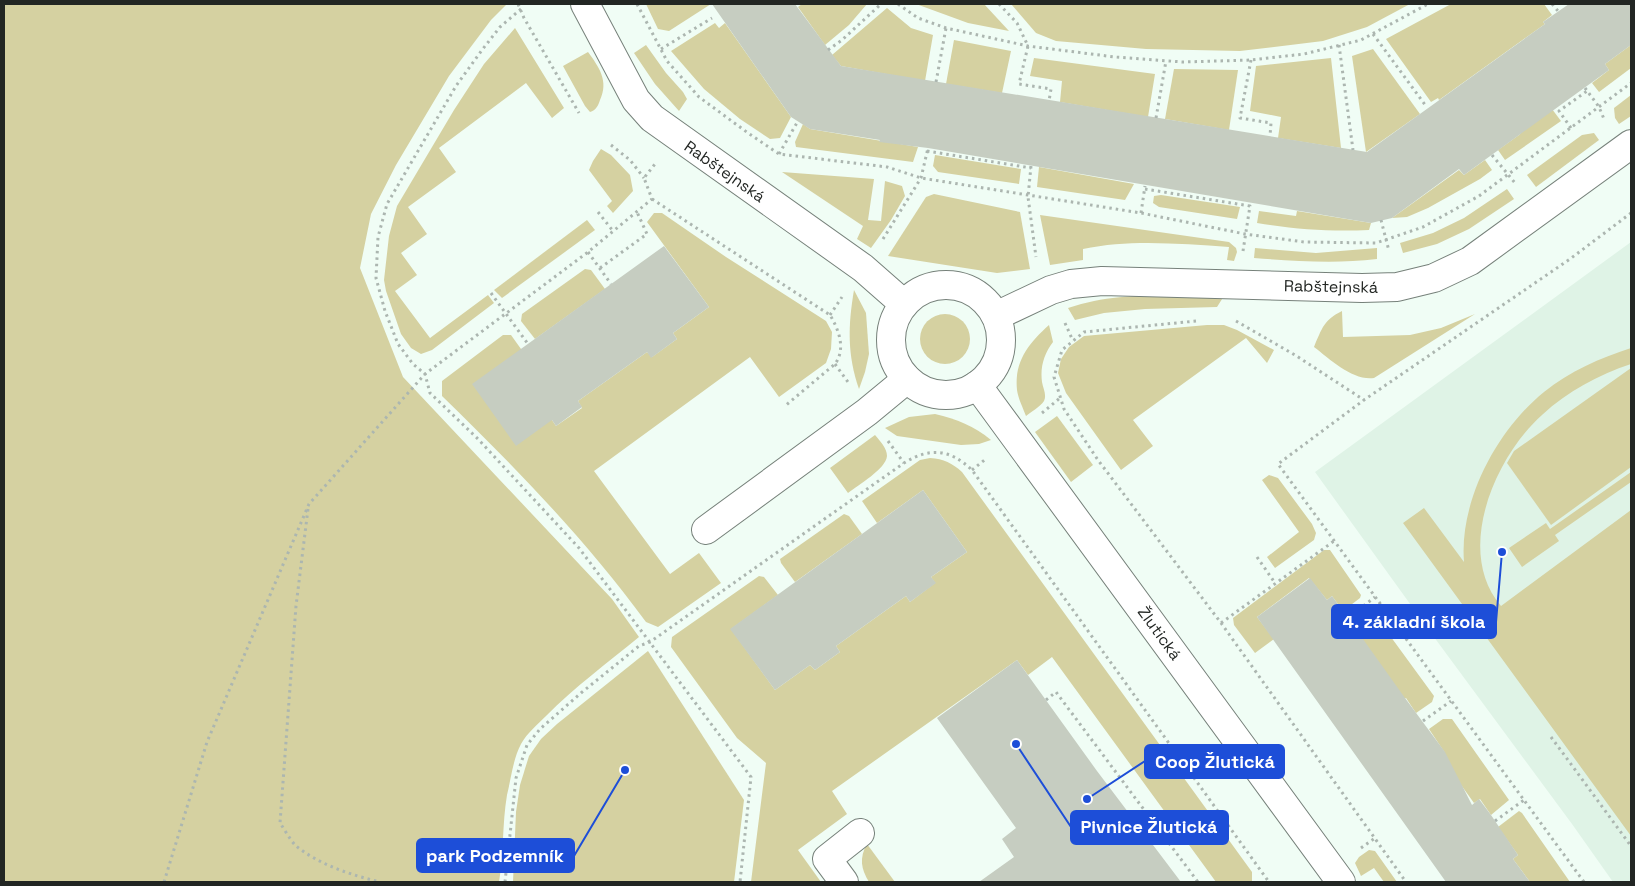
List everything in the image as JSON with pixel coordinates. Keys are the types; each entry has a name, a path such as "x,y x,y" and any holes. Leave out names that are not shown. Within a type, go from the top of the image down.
{"street":[{"name":"Rabštejnská","path":"585,4 636,100 652,118 863,268 904,304"},
{"name":"Rabštejnská","path":"996,316 1050,290 1071,284 1102,280 1362,288 1397,287 1434,278 1470,261 1631,144"},
{"path":"953,285 976,294 984,300 996,316 1001,335 999,354 990,371 977,385 960,393 941,395 922,390 907,379 895,362 890,342 894,322 904,304 911,297 928,287 953,285"},
{"path":"706,530 868,412 907,379"},
{"name":"Žlutická","path":"977,385 1341,882"},
{"path":"844,882 827,859 860,833"}],"path":[{"path":"518,4 579,113"},
{"path":"637,4 667,61 699,97 779,154 886,167 921,178 1028,197 1141,214 1245,234 1320,242 1376,242 1423,227 1479,196 1631,83"},
{"path":"828,50 842,40 881,4"},
{"path":"898,4 918,18 946,28 1028,46 1115,57 1166,61 1251,60 1304,54 1361,40 1428,4"},
{"path":"999,4 1017,23 1028,46 1019,84 1051,89 1049,101"},
{"path":"1552,4 1558,11"},
{"path":"521,9 500,27 456,86 387,204 378,237 376,278 385,311 398,344 413,364 425,374 430,393 478,439 579,548 751,777 740,882"},
{"path":"661,49 712,18"},
{"path":"936,82 946,28"},
{"path":"1373,34 1426,106"},
{"path":"1339,46 1354,150"},
{"path":"1251,60 1240,118 1271,123 1270,136"},
{"path":"1156,118 1166,61"},
{"path":"1571,128 1559,112 1586,90 1599,107"},
{"path":"644,178 676,136 699,97"},
{"path":"779,154 798,121"},
{"path":"611,145 630,160 644,178 652,198 830,315 839,334 840,357 835,364 785,406"},
{"path":"921,178 927,150 1031,167 1028,197"},
{"path":"1492,154 1508,174"},
{"path":"1141,214 1145,188 1250,206 1242,257"},
{"path":"164,882 207,742 309,504 425,374 588,252 652,198"},
{"path":"598,212 613,231"},
{"path":"600,268 647,234 637,212"},
{"path":"1584,882 1278,464 1364,400 1570,259 1631,213"},
{"path":"1381,220 1386,240"},
{"path":"588,252 612,284"},
{"path":"491,292 528,344"},
{"path":"1230,318 1295,355 1364,400"},
{"path":"1201,321 1084,332 1062,350 1054,377 1064,409 1098,460 1221,623 1406,882"},
{"path":"504,882 516,778 527,745 540,729 581,692 638,646 650,642 904,463 915,456 927,452 940,452 952,455 972,470 1269,882"},
{"path":"309,504 296,606 280,823 295,845 323,863 355,876 380,882"},
{"path":"1221,623 1334,541"},
{"path":"1257,557 1275,583"},
{"path":"1348,618 1375,597"},
{"path":"1046,700 1056,692 1198,882"},
{"path":"1423,721 1451,701"},
{"path":"1551,737 1631,846"},
{"path":"1495,821 1524,800"}],"shaded area":[{"path":"4,4 507,4 491,20 449,76 396,165 371,214 360,268 403,377 612,599 639,637 568,695 526,736 521,744 514,763 507,795 499,882 4,882"},
{"path":"646,4 711,4 669,31 658,29"},
{"path":"802,4 867,4 849,25 825,45 798,7"},
{"path":"916,4 984,4 1009,31 968,23"},
{"path":"1011,4 1410,4 1367,27 1323,41 1240,51 1146,49 1056,41 1036,33"},
{"path":"1451,4 1544,4 1552,15 1543,22 1545,24 1439,100 1438,98 1431,102 1386,39"},
{"path":"887,8 911,28 933,35 925,81 841,66 832,55"},
{"path":"715,23 719,28 725,23 791,117 780,138 770,139 740,119 704,89 671,51"},
{"path":"515,28 564,108 552,118 526,83 439,148 456,172 408,207 427,234 401,253 417,275 395,291 430,338 488,295 494,303 432,350 421,354 411,348 401,334 384,280 389,236 397,206 454,110 484,64"},
{"path":"954,40 1011,51 1002,93 946,84"},
{"path":"646,45 687,99 679,111 655,84 634,53"},
{"path":"1631,45 1631,68 1599,92 1592,83 1609,70 1605,64"},
{"path":"1373,49 1420,114 1366,152 1352,56"},
{"path":"588,52 602,74 603,80 603,93 598,106 590,112 563,66"},
{"path":"1034,58 1155,74 1148,117 1060,102 1062,81 1030,76"},
{"path":"1331,58 1341,148 1278,138 1281,117 1250,111 1256,66"},
{"path":"1174,69 1238,70 1229,130 1165,119"},
{"path":"1631,95 1631,116 1619,124 1615,118 1614,108"},
{"path":"1549,105 1561,121 1505,160 1498,150 1519,135"},
{"path":"803,124 810,129 918,147 913,162 796,147 795,142"},
{"path":"1594,133 1599,140 1536,187 1527,175 1582,135"},
{"path":"601,149 611,155 630,175 633,191 613,213 607,206 612,201 589,170"},
{"path":"935,155 1021,169 1019,184 938,172 933,166"},
{"path":"1485,160 1492,170 1480,179 1428,208 1407,217 1392,218 1459,170 1464,175"},
{"path":"1039,167 1134,184 1125,200 1037,187"},
{"path":"782,172 874,179 868,220 881,221 885,181 902,186 905,196 871,248 857,239 863,226"},
{"path":"1507,189 1514,199 1469,229 1437,244 1403,253 1400,243 1433,233 1464,218"},
{"path":"934,194 1020,212 1030,269 997,273 888,256 926,197"},
{"path":"1161,195 1240,207 1237,219 1159,207 1153,203 1154,196"},
{"path":"1259,211 1296,216 1297,211 1371,223 1369,230 1340,231 1299,228 1257,223"},
{"path":"654,213 662,213 726,257 826,321 832,332 831,349 826,363 779,397 750,357 594,471 670,574 699,553 721,583 658,627 646,622 599,562 549,505 442,396 442,381 503,335 511,335 521,349 556,426 582,408 578,401 647,352 652,357 677,339 673,333 709,307 647,222"},
{"path":"1040,215 1229,242 1236,248 1237,252 1234,261 1227,260 1229,247 1156,243 1119,244 1083,249 1083,260 1050,265"},
{"path":"587,220 595,230 502,298 494,290"},
{"path":"1631,242 1631,882 1613,882 1315,472"},
{"path":"1255,248 1316,253 1377,248 1377,259 1330,262 1254,258"},
{"path":"585,269 591,270 605,289 535,339 521,321 522,314"},
{"path":"854,290 866,313 869,354 859,389 852,364 850,340"},
{"path":"1172,294 1224,296 1217,307 1145,309 1104,313 1075,320 1068,308 1107,299"},
{"path":"1342,311 1343,337 1410,335 1441,328 1475,314 1374,378 1366,378 1350,373 1314,347 1327,321"},
{"path":"940,314 950,314 963,321 970,334 970,344 963,357 950,364 940,364 931,360 924,353 920,344 920,334 924,325 931,318"},
{"path":"1049,325 1053,342 1047,351 1042,366 1045,399 1026,416 1017,390 1018,370 1024,353"},
{"path":"1224,325 1274,350 1267,363 1246,338 1133,420 1153,446 1121,470 1066,393 1058,373 1061,359 1069,347 1084,336"},
{"path":"1631,348 1631,364 1607,373 1562,398 1525,433 1509,455 1496,479 1486,506 1481,532 1481,559 1487,584 1501,606 1631,510 1631,836 1403,523 1424,508 1464,562 1464,539 1475,491 1497,446 1511,426 1527,408 1554,384 1575,371"},
{"path":"1631,368 1631,467 1551,525 1507,463 1514,451"},
{"path":"935,414 965,424 991,440 979,444 961,445 897,436 885,428 909,417"},
{"path":"1057,416 1093,465 1071,482 1035,432"},
{"path":"875,435 886,450 887,456 885,461 877,471 848,493 830,468"},
{"path":"930,458 948,462 962,472 1252,872 1252,882 1216,882 1052,657 1028,675 1017,660 832,791 847,814 798,850 821,882 751,882 766,763 737,738 671,647 672,637 759,576 764,577 778,595 731,629 775,690 810,665 815,670 840,652 836,646 906,596 910,602 935,583 931,577 967,552 923,490 877,523 862,501 920,460"},
{"path":"1631,472 1631,482 1555,535 1559,541 1522,567 1509,548 1546,523 1550,529"},
{"path":"1269,475 1278,478 1312,524 1316,533 1314,540 1275,568 1267,557 1299,532 1262,480"},
{"path":"844,514 849,516 862,534 795,582 780,559"},
{"path":"1324,550 1330,550 1361,595 1360,598 1343,611 1332,596 1327,600 1309,578 1257,617 1274,639 1255,653 1234,625 1233,618"},
{"path":"1369,607 1434,696 1432,702 1416,713 1406,698 1399,702 1349,620"},
{"path":"648,651 744,800 734,882 513,882 516,812 520,785 529,756 541,739 557,724"},
{"path":"1443,719 1452,719 1509,800 1491,815 1480,799 1474,803 1441,757 1445,753 1429,729"},
{"path":"1519,811 1570,882 1530,882 1513,859 1518,855 1498,827"},
{"path":"867,844 895,882 869,882 864,873 862,863"},
{"path":"1369,850 1375,851 1397,882 1384,882 1374,868 1361,876 1355,863 1359,857"}],"building":[{"path":"712,4 795,4 841,66 1367,152 1545,24 1543,22 1569,4 1631,4 1631,45 1605,64 1609,70 1464,175 1459,169 1392,218 1371,223 810,129 791,117"},
{"path":"664,246 709,307 673,333 677,339 651,358 647,352 578,401 582,407 556,426 552,420 516,446 472,384"},
{"path":"923,490 967,552 931,577 936,583 910,602 906,596 836,646 840,652 815,670 810,665 775,690 730,629"},
{"path":"1310,578 1327,600 1332,596 1445,752 1472,805 1479,799 1491,815 1518,855 1513,859 1530,882 1446,882 1257,617"},
{"path":"1017,660 1097,771 1181,882 979,882 1014,857 1002,839 1016,828 937,718"}],"place":[{"name":"4. základní škola","path":"1502,552"},
{"name":"Pivnice Žlutická","path":"1016,744"},
{"name":"park Podzemník","path":"625,770"},
{"name":"Coop Žlutická","path":"1087,799"}]}
